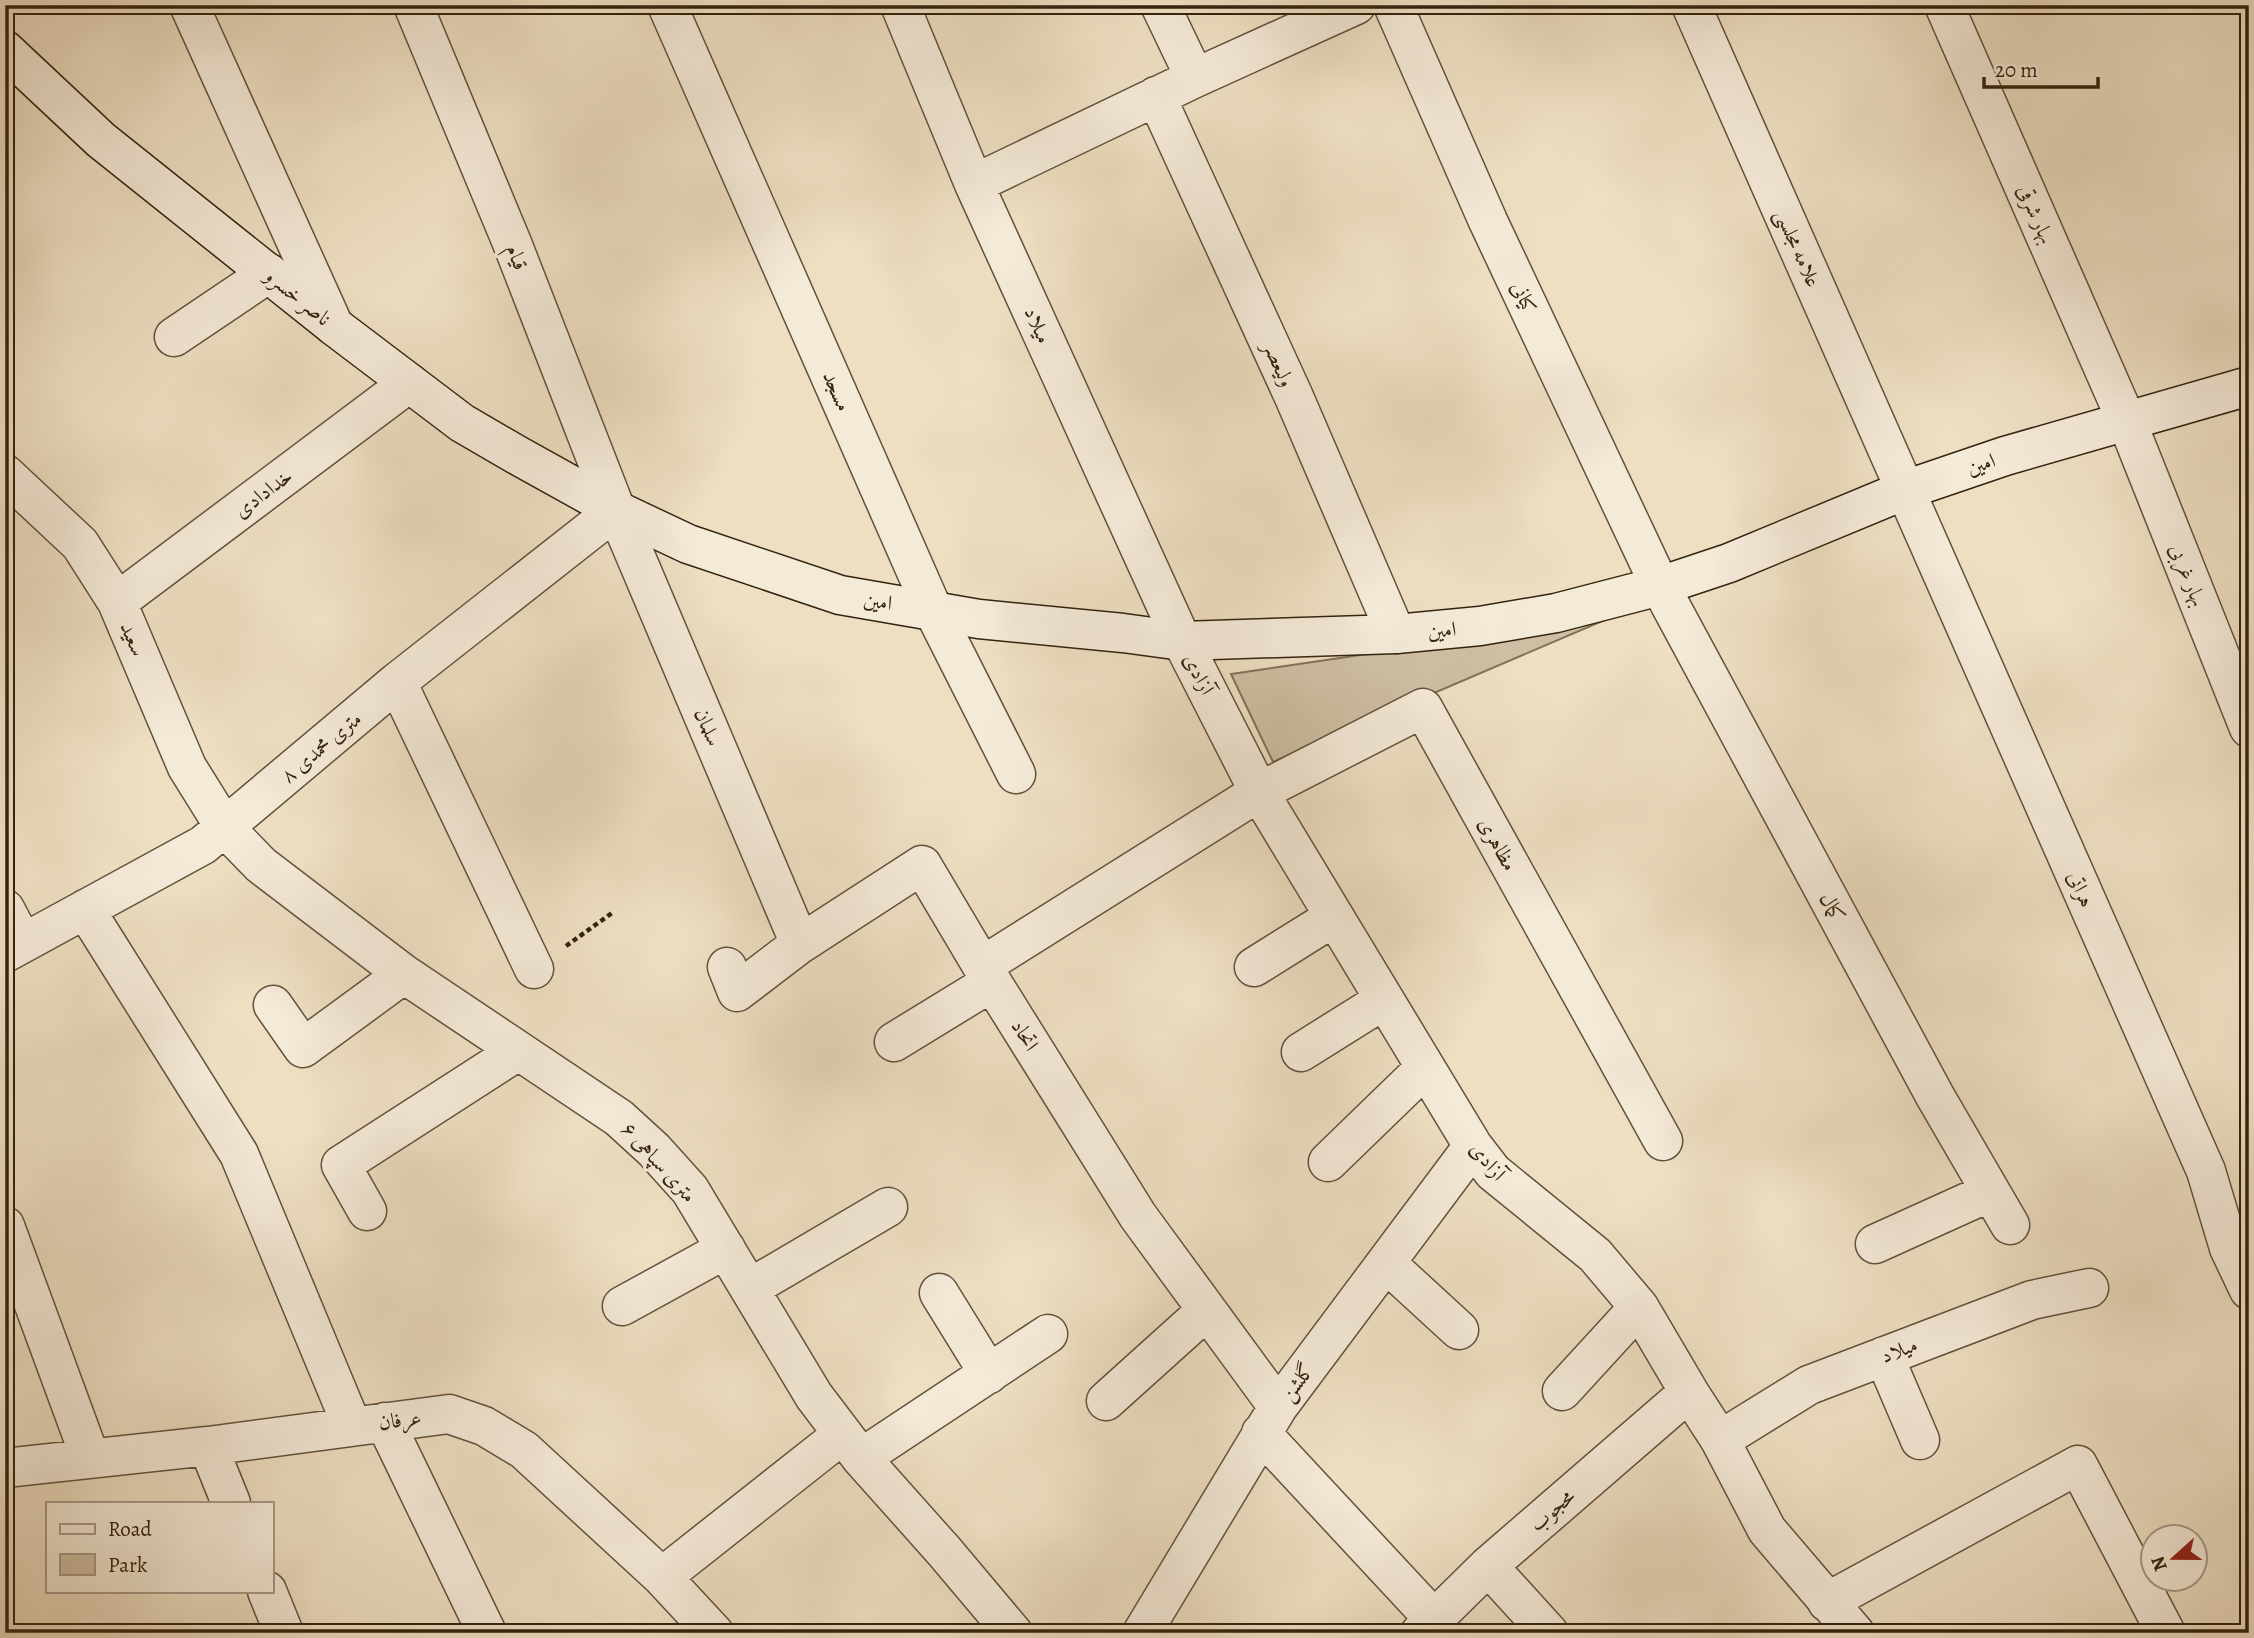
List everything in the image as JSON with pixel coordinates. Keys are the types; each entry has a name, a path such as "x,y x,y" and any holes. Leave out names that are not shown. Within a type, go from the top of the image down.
{"street":[{"path":"189,5 334,326"},
{"name":"قیام","path":"413,5 517,256 616,510"},
{"name":"مسجد","path":"667,5 933,610 1016,774"},
{"name":"میلاد","path":"900,5 974,184 1182,642"},
{"path":"1160,5 1195,78"},
{"path":"974,184 1156,96 1356,5"},
{"name":"کیانی","path":"1393,5 1488,221 1660,586"},
{"name":"علامه مجلسی","path":"1691,5 1905,490"},
{"name":"بهار شرقی","path":"1946,6 2127,422"},
{"name":"ناصر خسرو","path":"5,51 101,140 409,383 462,422 616,510"},
{"name":"ولیعصر","path":"1156,96 1288,385 1396,634"},
{"path":"174,337 269,273"},
{"name":"خدادادی","path":"117,602 409,383"},
{"name":"امین","path":"616,510 688,544 840,595 979,619 1123,633 1182,642 1396,634 1480,626 1556,613 1660,586 1729,563 1905,490 2005,456 2249,386"},
{"name":"بهار غربی","path":"2127,422 2249,728"},
{"name":"سعید","path":"5,474 80,544 117,602 187,767 225,828"},
{"name":"هراتی","path":"1905,490 2239,1245 2249,1290"},
{"name":"۸ متری محمدی","path":"14,948 203,845 397,682 616,510"},
{"name":"سلمان","path":"616,510 800,944"},
{"name":"کمال","path":"1660,586 1880,995 2010,1225"},
{"name":"آزادی","path":"1182,642 1259,792 1473,1146 1493,1172 1595,1255 1639,1307 1720,1440 1767,1530 1855,1633"},
{"path":"397,682 534,970"},
{"name":"مظاهری","path":"1259,792 1423,708 1663,1141"},
{"path":"894,1042 987,974 1259,792"},
{"name":"۶ متری سپاهی","path":"225,828 261,865 404,974 619,1118 654,1150 690,1190 814,1396 852,1446 1013,1633"},
{"name":"اتحاد","path":"727,967 737,992 800,944 922,865 1139,1216 1208,1310 1270,1420 1427,1626"},
{"path":"5,908 14,948"},
{"path":"85,909 239,1154 368,1424 487,1633"},
{"path":"1254,967 1334,917"},
{"path":"273,1005 303,1048 404,974"},
{"path":"1301,1052 1384,1000"},
{"path":"367,1211 341,1165 518,1051"},
{"path":"1328,1162 1425,1068"},
{"name":"گلشن","path":"1144,1632 1270,1420 1473,1146"},
{"path":"1875,1244 1990,1192"},
{"path":"750,1288 888,1207"},
{"path":"5,1226 90,1457"},
{"path":"622,1306 726,1249"},
{"path":"1386,1262 1460,1330"},
{"name":"میلاد","path":"1720,1440 1809,1385 2032,1300 2090,1288"},
{"path":"939,1293 989,1374"},
{"path":"1562,1391 1639,1307"},
{"path":"1107,1401 1208,1310"},
{"path":"662,1577 852,1446 989,1374 1048,1334"},
{"path":"1884,1356 1920,1440"},
{"name":"محجوب","path":"1427,1626 1488,1566 1689,1392"},
{"name":"عرفان","path":"5,1468 208,1446 449,1414 484,1426 524,1450 662,1577 714,1633"},
{"path":"208,1446 231,1502"},
{"path":"1827,1602 2078,1465 2166,1633"},
{"path":"1488,1566 1549,1633"},
{"path":"267,1592 284,1633"}],"path":[{"path":"534,970 612,913"}],"green space":[{"path":"1607,619 1273,762 1231,674"}]}
